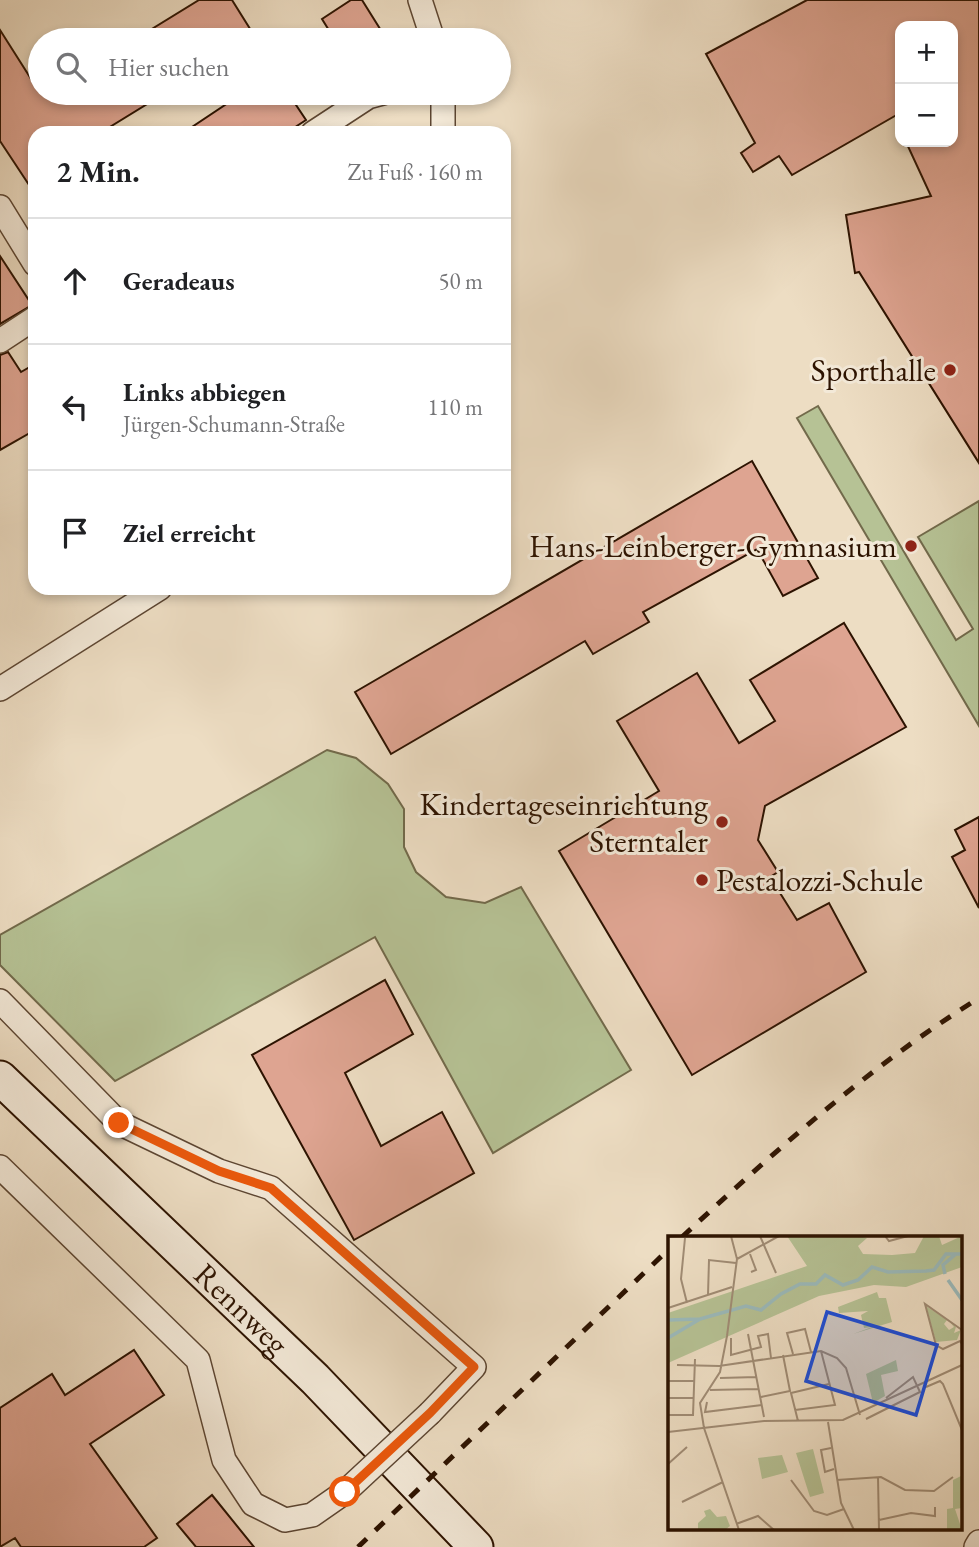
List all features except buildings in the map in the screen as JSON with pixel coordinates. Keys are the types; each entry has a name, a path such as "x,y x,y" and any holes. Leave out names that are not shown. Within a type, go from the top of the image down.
{"main road":[{"name":"Rennweg","path":"0,1078 315,1379 476,1547"}],"street":[{"path":"421,0 429,28"},
{"path":"324,126 356,105"},
{"path":"443,105 443,126"},
{"path":"0,207 28,253"},
{"path":"0,341 28,323"},
{"path":"0,689 149,595"},
{"path":"0,1001 119,1123 219,1171 271,1188 474,1367 430,1413 345,1492 312,1515 285,1520 253,1504 224,1460 198,1360 0,1167"},
{"path":"976,1547 979,1542"}],"green space":[{"path":"818,406 956,640 973,629 918,537 979,501 979,726 797,418"},
{"path":"327,750 356,758 388,784 404,809 404,847 416,872 446,897 485,903 521,887 631,1070 493,1153 375,937 115,1081 0,965 0,935"}],"railway":[{"path":"683,1236 825,1110 900,1052 979,998"},
{"path":"358,1547 668,1250"}],"place":[{"name":"Sporthalle","path":"950,370"},
{"name":"Hans-Leinberger-Gymnasium","path":"911,546"},
{"name":"Kindertageseinrichtung Sterntaler","path":"722,822"},
{"name":"Pestalozzi-Schule","path":"702,880"}],"route":[{"path":"119,1123 219,1171 271,1188 474,1367 430,1413 345,1492"}]}
